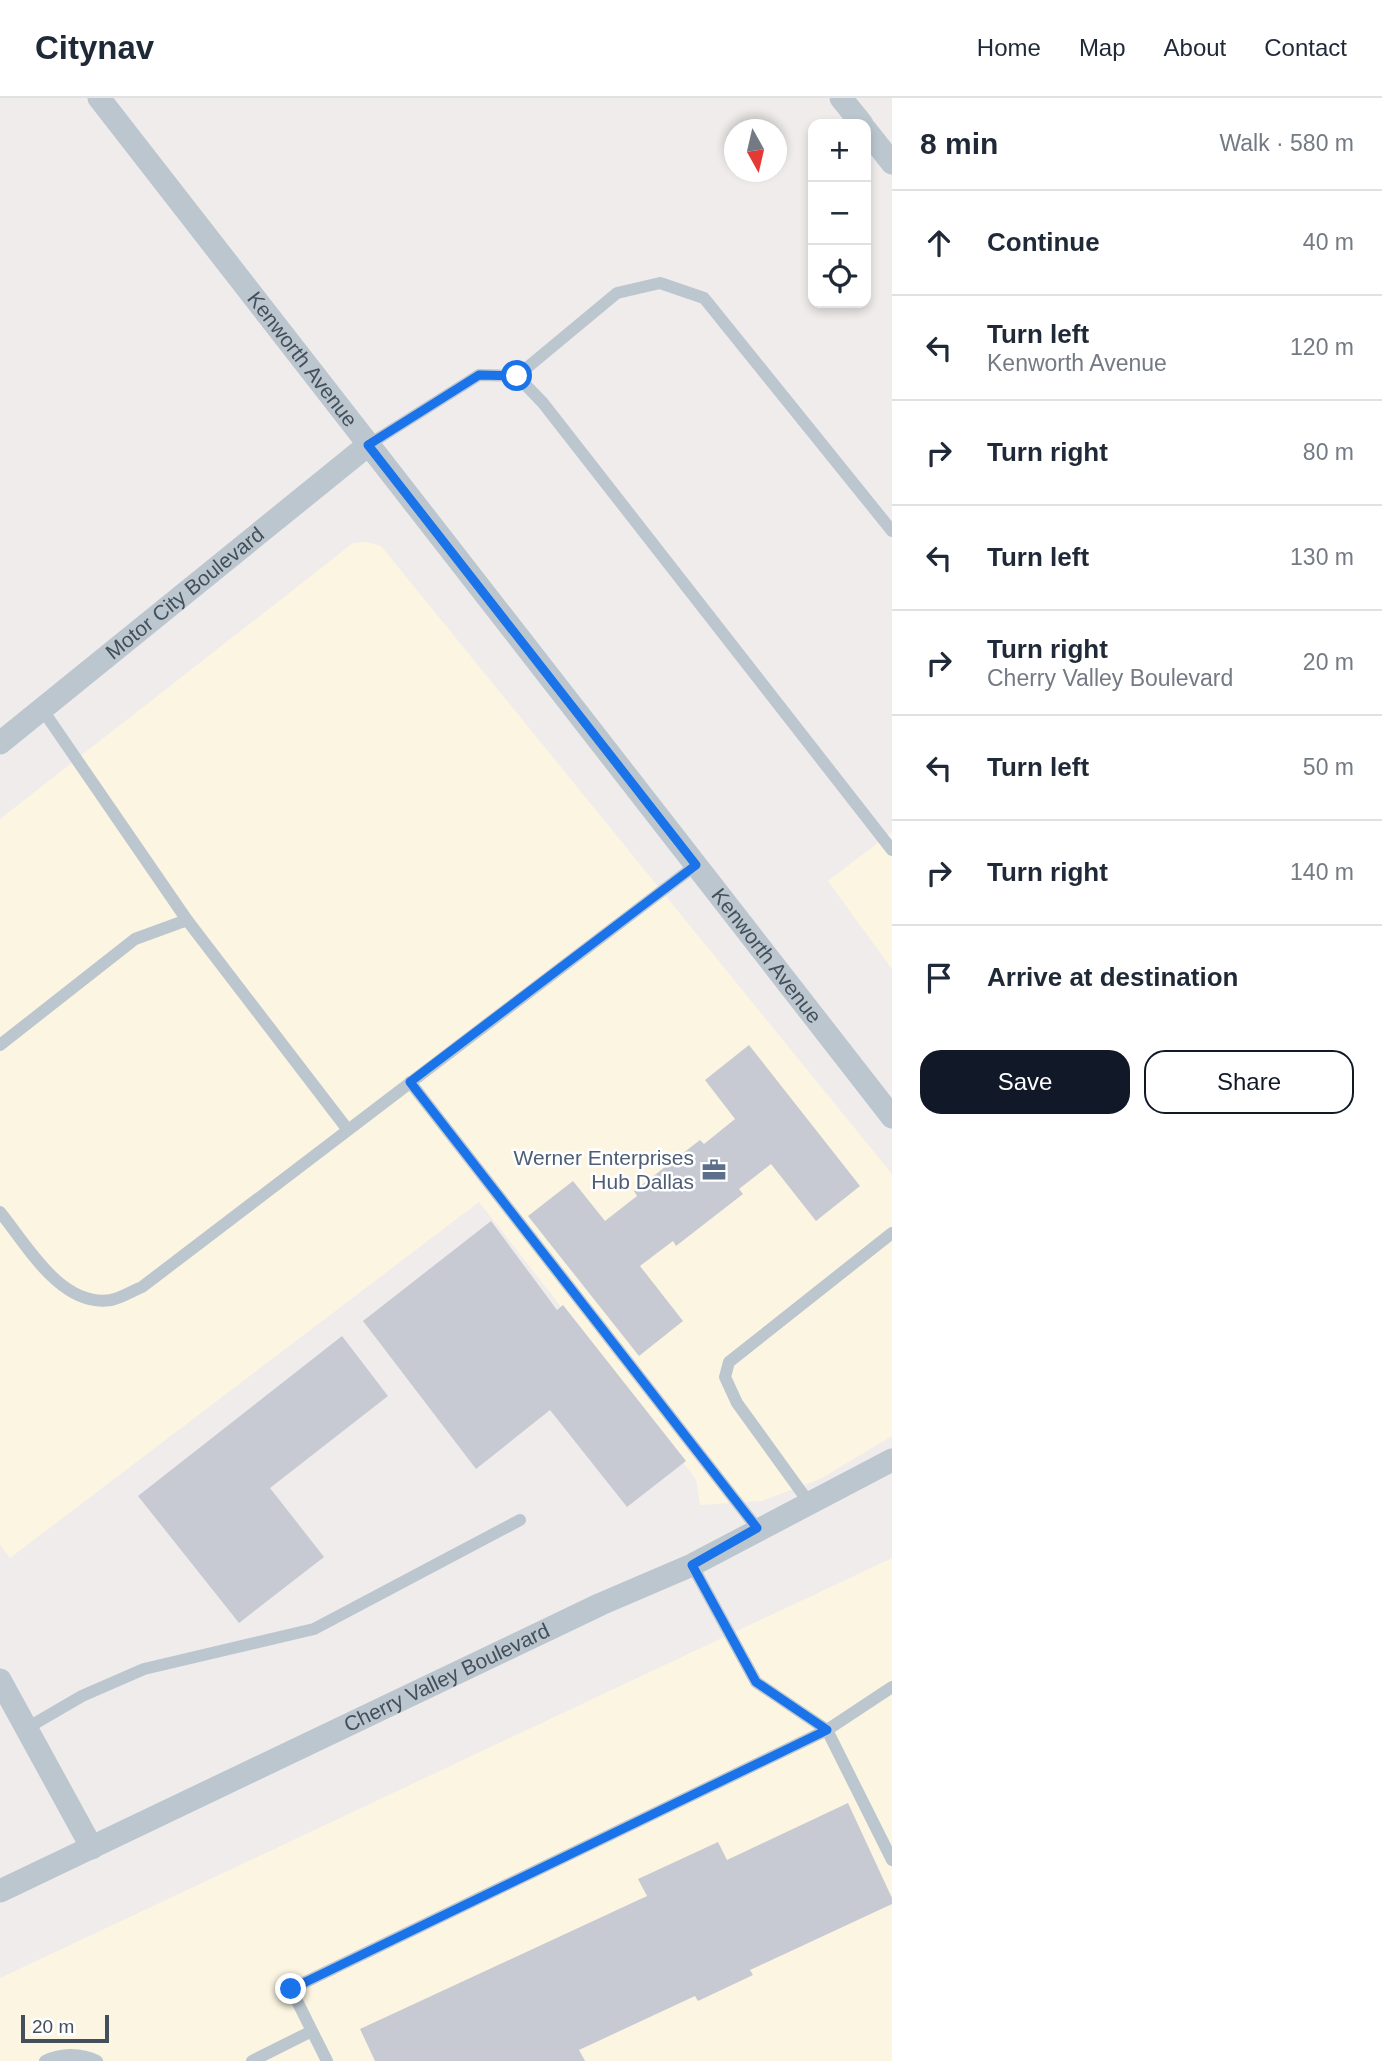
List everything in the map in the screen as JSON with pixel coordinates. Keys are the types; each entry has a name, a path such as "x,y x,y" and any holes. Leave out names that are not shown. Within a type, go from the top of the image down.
{"street":[{"name":"Kenworth Avenue","path":"99,98 892,1117"},
{"path":"841,98 858,119"},
{"path":"871,136 892,163"},
{"name":"Motor City Boulevard","path":"0,743 368,445"},
{"name":"Cherry Valley Boulevard","path":"0,1891 601,1604 692,1565 757,1528 810,1504 892,1460"},
{"path":"0,1680 92,1847"}],"lane":[{"path":"368,445 479,375 517,376 617,292 660,283 704,298 892,531"},
{"path":"517,376 543,403 892,850"},
{"path":"42,709 187,920 348,1130"},
{"path":"0,1212 54,1279 80,1296 111,1300 142,1287 696,865"},
{"path":"0,1045 135,939 187,920"},
{"path":"410,1082 757,1528"},
{"path":"810,1504 737,1403 726,1377 729,1362 892,1233"},
{"path":"27,1728 82,1696 144,1669 314,1629 520,1520"},
{"path":"692,1565 756,1682 827,1730 892,1860"},
{"path":"327,2061 291,1989 827,1730 892,1687"},
{"path":"251,2061 312,2031"},
{"path":"45,2061 53,2057 84,2055 97,2061"}],"shaded area":[{"path":"367,542 381,546 892,1174 892,1436 820,1479 762,1501 700,1505 696,1479 479,1202 10,1558 0,1545 0,819 353,543"},
{"path":"892,832 892,969 828,881"},
{"path":"892,1558 892,2061 0,2061 0,1978"}],"building":[{"path":"749,1045 860,1186 816,1221 771,1164 739,1189 743,1194 676,1246 673,1241 640,1266 683,1321 639,1356 528,1216 573,1181 605,1221 637,1196 634,1191 700,1140 704,1144 735,1119 705,1080"},
{"path":"491,1221 557,1310 563,1305 686,1461 627,1507 550,1410 476,1469 363,1321"},
{"path":"342,1336 388,1396 270,1488 324,1557 239,1623 138,1496"},
{"path":"848,1803 892,1898 892,1904 750,1970 753,1975 698,2001 695,1996 579,2050 585,2061 375,2061 360,2029 647,1896 638,1879 718,1842 727,1860"}],"place":[{"name":"Werner Enterprises Hub Dallas","path":"714,1170"}],"route":[{"path":"291,1989 827,1730 756,1682 692,1565 757,1528 410,1082 696,865 368,445 479,375 517,376"}]}
